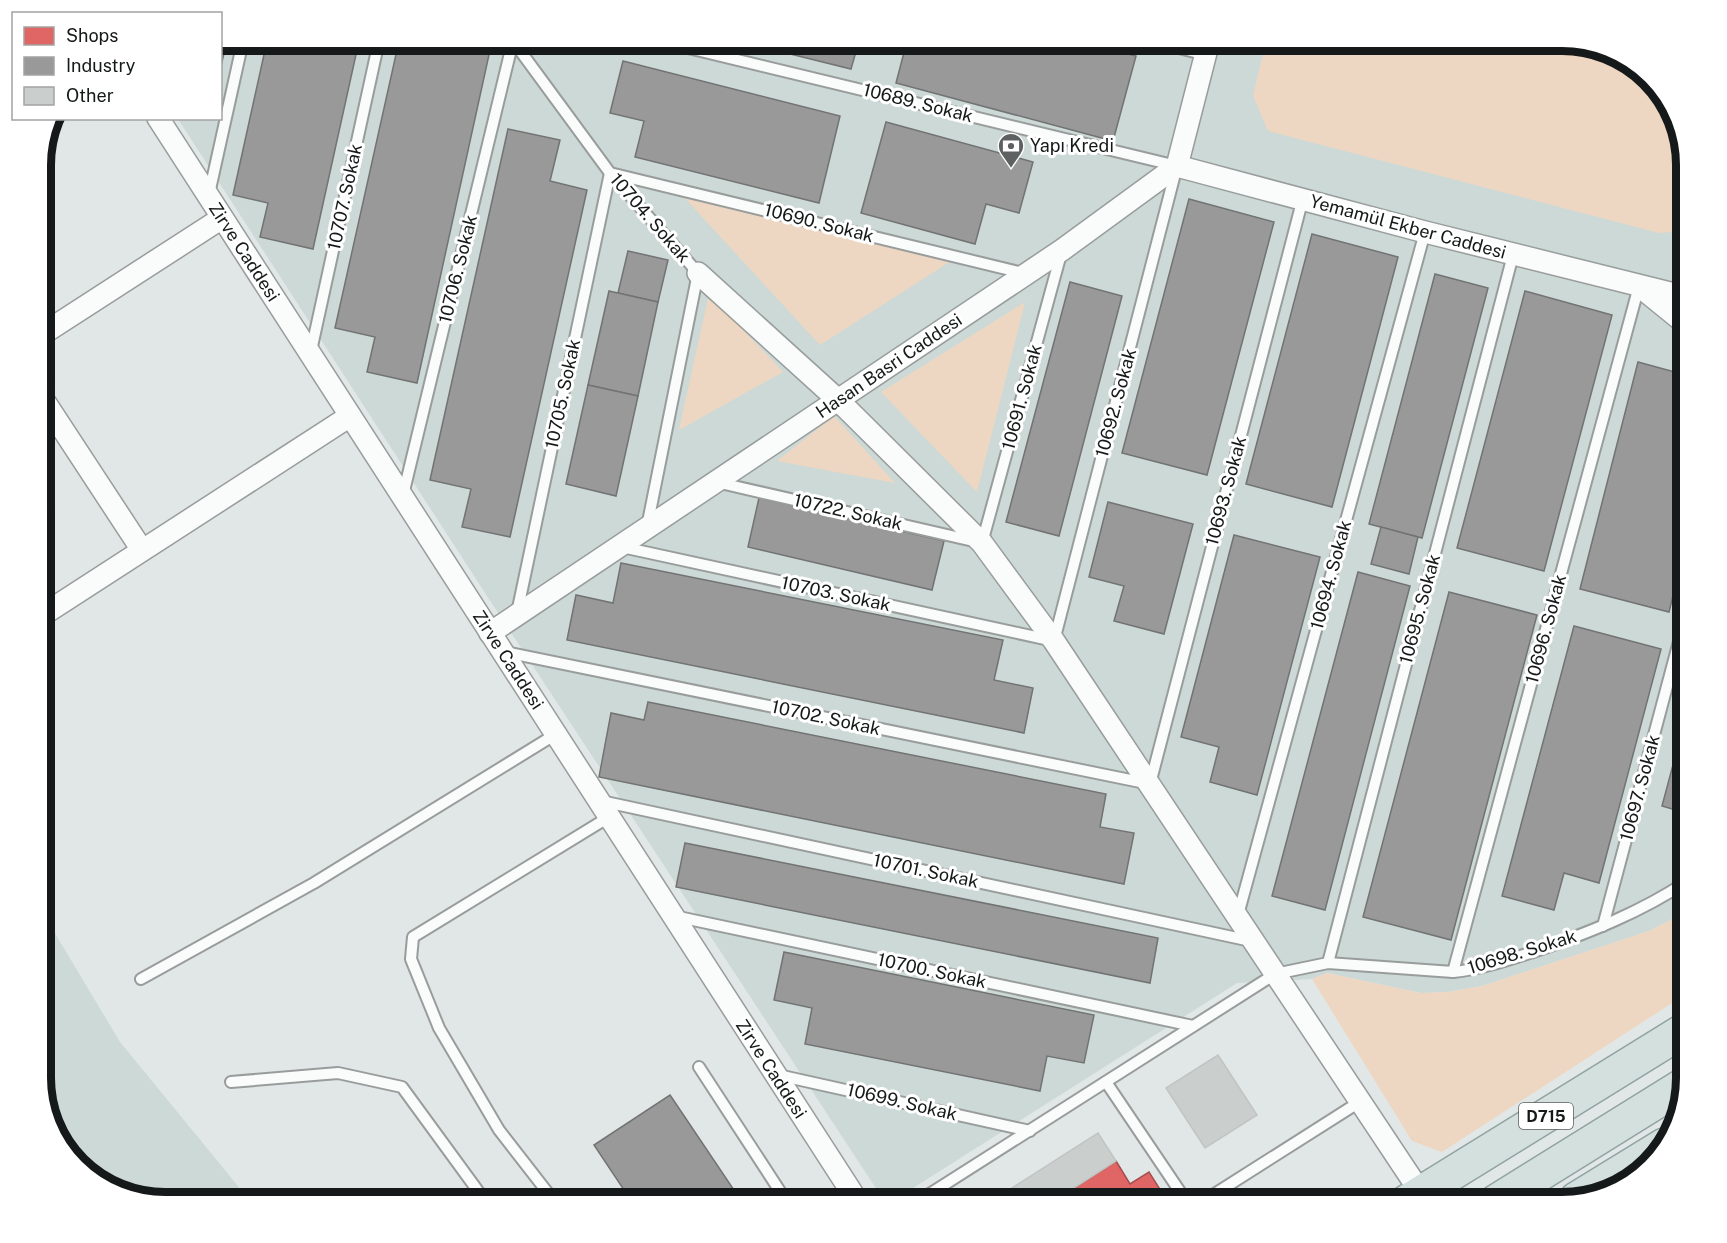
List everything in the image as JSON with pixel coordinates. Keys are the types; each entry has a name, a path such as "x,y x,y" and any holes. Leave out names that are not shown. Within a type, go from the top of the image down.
{"highway":[{"name":"D715","path":"1424,1192 1676,1035"},
{"name":"D715","path":"1513,1192 1675,1090"},
{"path":"1597,1186 1645,1157"}],"street":[{"path":"1177,166 1207,51"},
{"name":"Zirve Caddesi","path":"159,120 851,1192"},
{"name":"Yemamül Ekber Caddesi","path":"1177,166 1513,255 1676,295"},
{"name":"Hasan Basri Caddesi","path":"490,633 1027,274 1177,166"},
{"path":"51,329 222,218"},
{"path":"699,273 838,400 982,543 1054,641 1361,1101 1411,1192"},
{"name":"Yemamül Ekber Caddesi","path":"1639,286 1676,316"},
{"path":"51,411 142,550"},
{"path":"51,609 350,416"}],"lane":[{"path":"209,198 241,51"},
{"name":"10707. Sokak","path":"310,354 377,51"},
{"name":"10706. Sokak","path":"403,498 510,51"},
{"name":"10704. Sokak","path":"521,51 610,173 699,273 647,527"},
{"name":"10689. Sokak","path":"704,51 1177,166"},
{"name":"10692. Sokak","path":"1054,641 1177,166"},
{"name":"10690. Sokak","path":"610,173 1027,274"},
{"name":"10705. Sokak","path":"516,615 610,173"},
{"name":"10693. Sokak","path":"1149,784 1303,198"},
{"name":"10694. Sokak","path":"1238,917 1425,232"},
{"name":"10691. Sokak","path":"982,543 1062,250"},
{"name":"10695. Sokak","path":"1328,963 1513,255"},
{"name":"10696. Sokak","path":"1453,972 1639,286"},
{"name":"10722. Sokak","path":"715,482 982,543"},
{"name":"10703. Sokak","path":"619,546 1054,641"},
{"name":"10702. Sokak","path":"502,651 1149,784"},
{"name":"10697. Sokak","path":"1603,926 1676,652"},
{"path":"141,979 314,883 556,734"},
{"path":"547,1192 499,1130 439,1028 411,959 413,937 604,809"},
{"name":"10701. Sokak","path":"604,809 1254,942"},
{"name":"10698. Sokak","path":"1275,974 1328,963 1453,972 1490,965 1603,926 1676,888"},
{"name":"10700. Sokak","path":"672,915 1193,1026"},
{"path":"934,1192 1275,974"},
{"path":"699,1067 780,1192"},
{"path":"231,1082 338,1073 402,1088 478,1192"},
{"name":"10699. Sokak","path":"775,1074 1030,1131"},
{"path":"1106,1082 1180,1192"},
{"path":"1219,1192 1361,1101"}],"shaded area":[{"path":"222,51 1569,51 1599,57 1625,70 1648,90 1670,128 1676,165 1676,917 1649,931 1482,986 1448,992 1421,993 1327,973 1312,979 1237,983 907,1192 878,1192 489,599 179,120 222,120"},
{"path":"1264,51 1569,51 1599,57 1625,70 1643,84 1657,102 1670,128 1676,165 1676,232 1659,233 1268,131 1253,96"},
{"path":"682,195 951,261 820,345"},
{"path":"709,294 783,372 679,430"},
{"path":"1025,302 977,492 881,392"},
{"path":"834,416 895,483 777,461"},
{"path":"1676,917 1676,1000 1442,1152 1412,1141 1312,979 1327,973 1421,993 1448,992 1482,986 1649,931"},
{"path":"51,927 120,1042 243,1192 165,1192 128,1186 90,1164 70,1141 60,1122 51,1085"}],"building: Shops":[{"path":"1116,1161 1130,1184 1149,1172 1162,1192 1077,1192 1074,1188"}],"building: Industry":[{"path":"265,51 357,51 313,249 260,237 268,203 233,195"},
{"path":"397,51 490,51 417,383 367,372 375,337 335,328"},
{"path":"778,51 856,51 851,69"},
{"path":"904,51 1116,51 1136,56 1113,141 896,83"},
{"path":"623,61 840,116 819,203 635,157 644,121 610,113"},
{"path":"886,122 1033,162 1019,213 986,204 975,244 861,213"},
{"path":"508,129 560,140 550,181 587,190 510,537 462,527 471,489 430,480"},
{"path":"1189,199 1274,222 1207,475 1122,453"},
{"path":"1312,234 1398,257 1332,507 1246,484"},
{"path":"628,251 668,260 658,302 618,293"},
{"path":"1435,274 1488,288 1422,538 1369,524"},
{"path":"1070,282 1122,296 1059,536 1006,522"},
{"path":"609,291 658,302 638,396 588,385"},
{"path":"1525,291 1612,315 1544,571 1457,548"},
{"path":"1638,362 1676,372 1676,584 1669,612 1580,589"},
{"path":"588,385 638,396 616,496 566,484"},
{"path":"759,498 944,541 932,590 748,547"},
{"path":"1108,502 1193,524 1164,634 1114,621 1124,586 1089,577"},
{"path":"1381,527 1418,537 1409,574 1371,564"},
{"path":"1234,535 1320,557 1257,795 1210,782 1219,747 1181,737"},
{"path":"621,563 1003,640 994,680 1033,688 1024,733 567,640 576,595 613,603"},
{"path":"1358,572 1410,586 1325,910 1272,896"},
{"path":"1449,592 1537,615 1451,940 1363,917"},
{"path":"1574,626 1661,649 1599,883 1564,873 1554,910 1502,896"},
{"path":"648,702 1106,794 1100,827 1134,833 1124,884 599,777 611,713 644,720"},
{"path":"1676,754 1676,810 1662,806"},
{"path":"685,843 1158,938 1150,983 676,887"},
{"path":"784,952 1094,1015 1084,1063 1047,1056 1040,1091 805,1044 812,1008 774,1000"},
{"path":"670,1095 735,1192 625,1192 594,1145"}],"building: Other":[{"path":"1218,1055 1257,1115 1205,1148 1166,1088"},
{"path":"1098,1133 1116,1161 1068,1192 1015,1192 1012,1188"}],"place":[{"name":"Yapı Kredi","path":"1011,169"}]}
